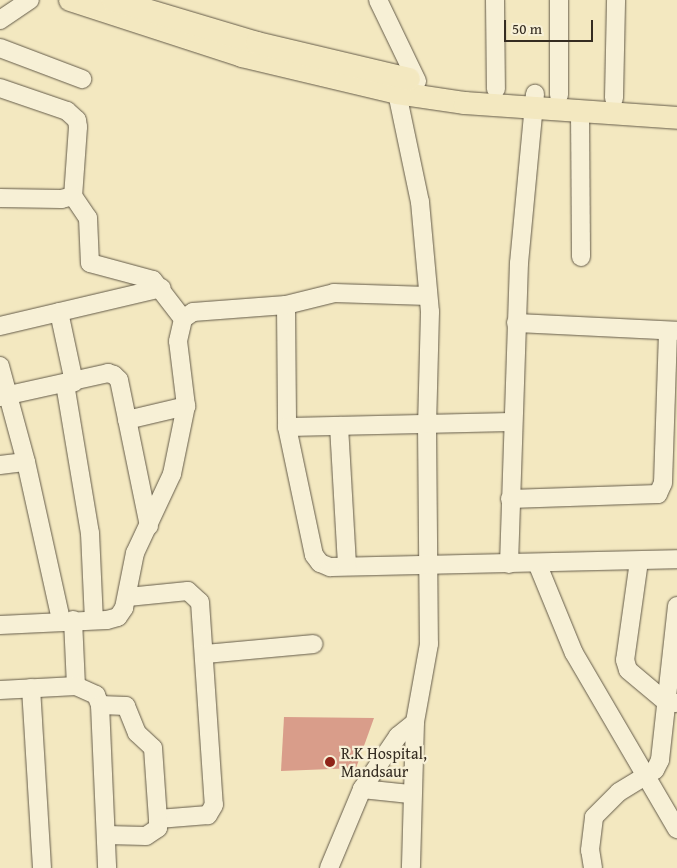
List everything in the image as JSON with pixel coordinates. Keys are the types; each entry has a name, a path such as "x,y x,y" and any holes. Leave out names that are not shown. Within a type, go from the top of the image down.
{"main road":[{"path":"70,0 142,11 257,42 417,81 466,96 496,89 580,110 677,118"},
{"path":"113,0 242,56 397,93 535,100 559,95 677,103"}],"street":[{"path":"0,20 30,0"},
{"path":"378,0 417,81"},
{"path":"494,0 496,89"},
{"path":"559,0 559,95"},
{"path":"614,98 616,0"},
{"path":"0,48 82,79"},
{"path":"0,88 67,110 77,120 73,196 88,218 90,263 96,268 142,275 162,288 183,319"},
{"path":"397,93 420,202 428,296 429,644 415,722 410,794 411,868"},
{"path":"509,564 516,323 535,100"},
{"path":"580,110 581,257"},
{"path":"0,198 61,200 73,196"},
{"path":"0,326 162,288"},
{"path":"0,624 94,620 118,617 128,597 135,553 172,474 186,406 178,341 183,319 193,312 286,305 334,293 428,296"},
{"path":"286,305 287,427 314,555 320,563 330,567 677,559"},
{"path":"59,312 90,533 94,620"},
{"path":"510,499 658,494 663,483 672,331 516,323"},
{"path":"0,366 4,397 26,462 67,620 76,686"},
{"path":"4,397 108,373 114,375 119,380 149,526"},
{"path":"127,420 186,406"},
{"path":"287,427 513,422"},
{"path":"339,426 347,566"},
{"path":"0,465 26,462"},
{"path":"638,561 625,660 628,670 672,703"},
{"path":"537,563 574,653 677,829"},
{"path":"128,597 179,591 195,594 200,602 206,654 214,805 208,815 158,819"},
{"path":"593,868 590,850 594,817 619,792 646,778 660,760 672,703 677,606"},
{"path":"206,654 314,644"},
{"path":"0,690 76,686 96,695 100,705 108,868"},
{"path":"31,688 42,868"},
{"path":"100,705 126,706 137,733 153,748 158,819 153,833 106,835"},
{"path":"329,868 362,789 398,736 415,722"},
{"path":"362,789 410,794"}],"building":[{"path":"284,717 374,718 356,768 281,771"}],"place":[{"name":"R.K Hospital, Mandsaur","path":"330,762"}]}
